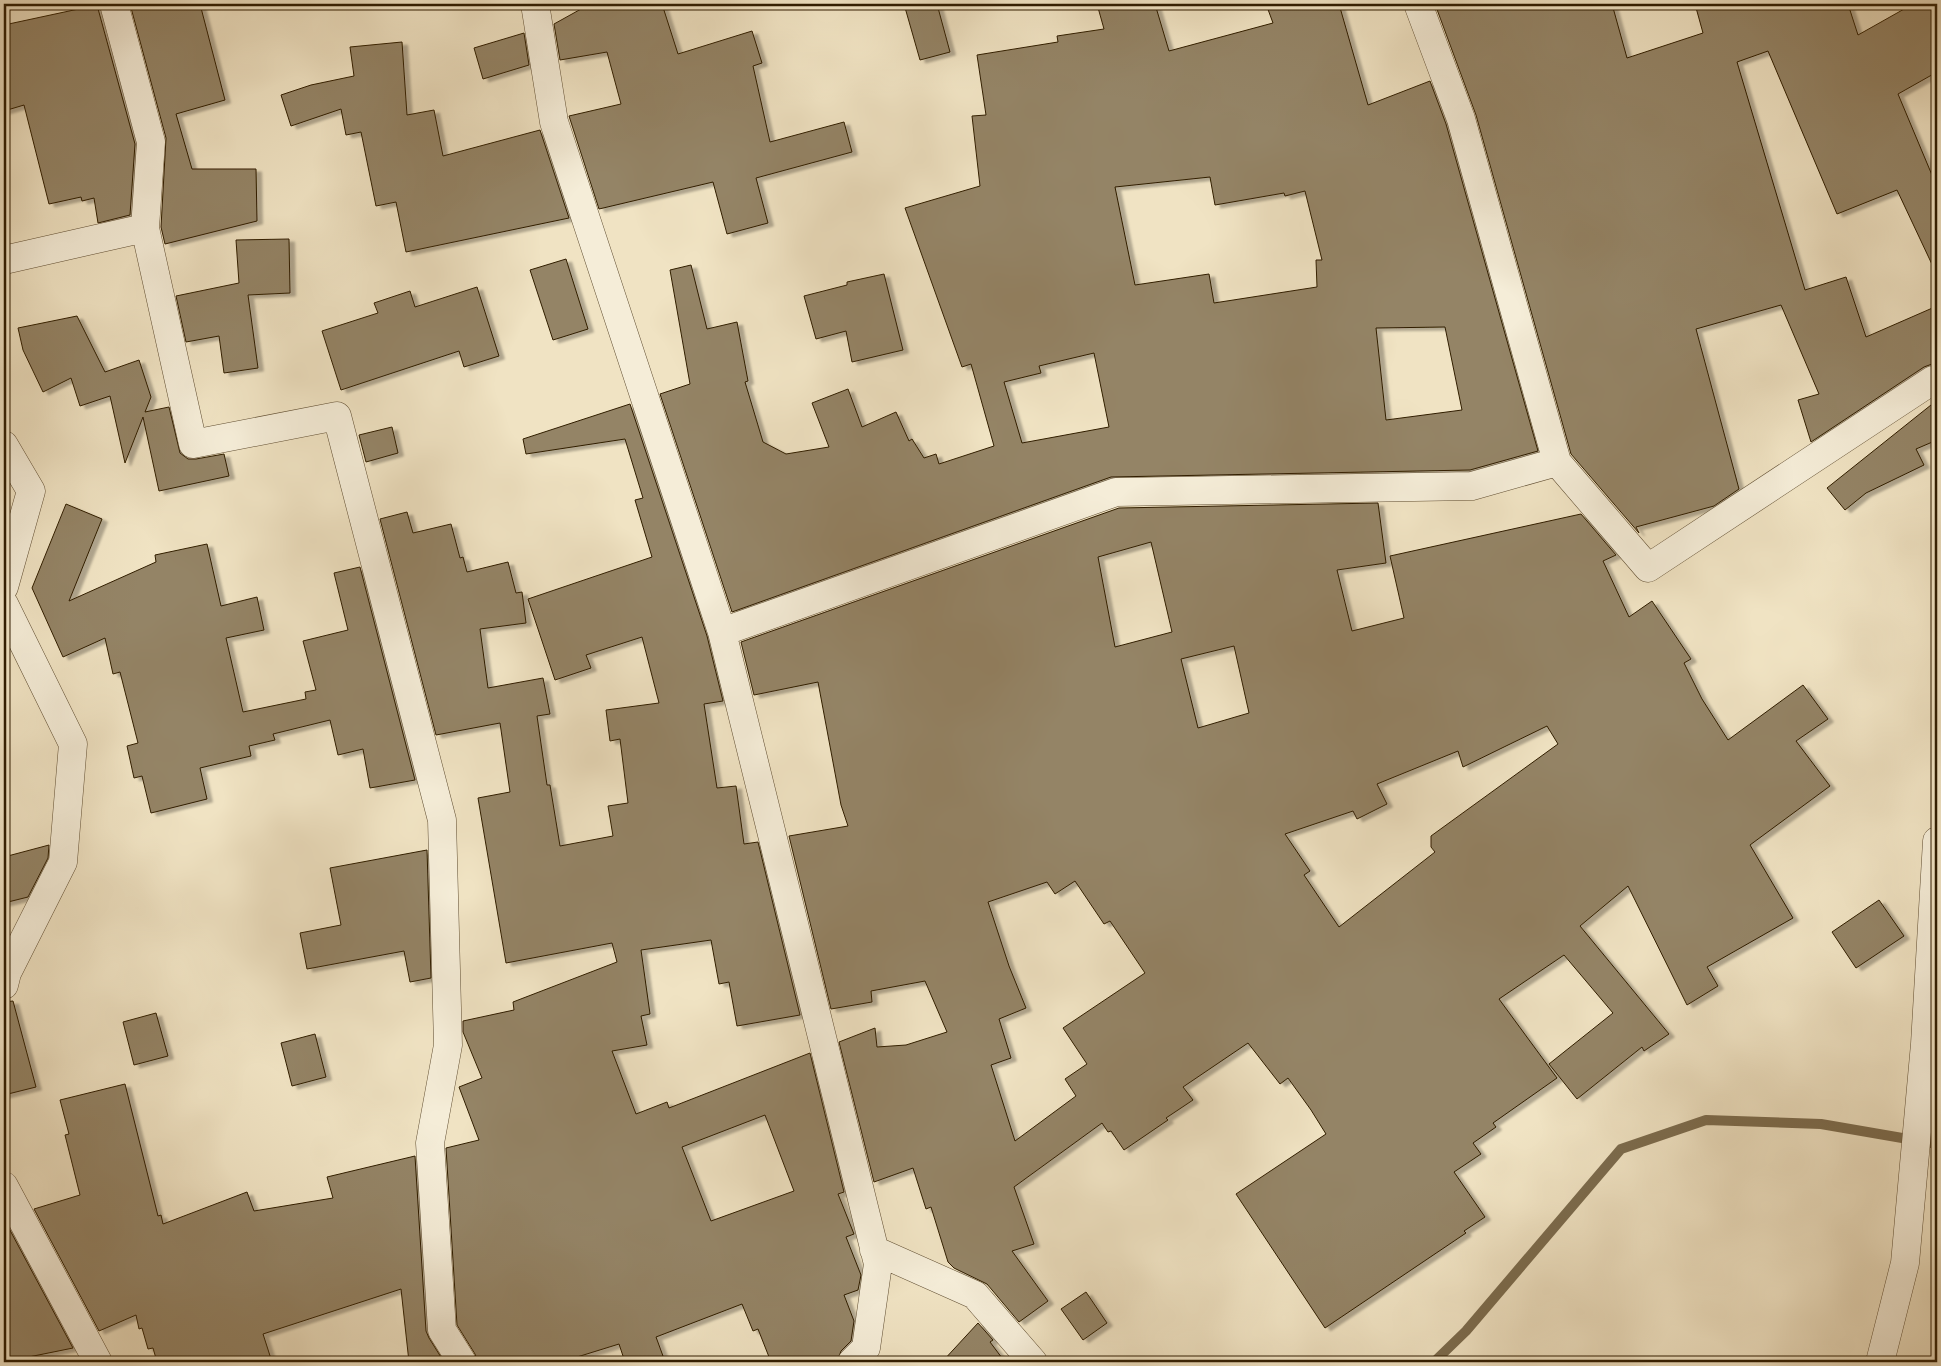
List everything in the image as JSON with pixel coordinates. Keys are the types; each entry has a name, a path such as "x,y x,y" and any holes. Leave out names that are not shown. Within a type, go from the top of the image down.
{"street":[{"path":"114,4 151,142 145,228 193,444 337,416 442,820 448,1045 430,1143 442,1330 462,1362"},
{"path":"535,4 554,122 722,632 878,1264 866,1348 852,1362"},
{"path":"1418,4 1461,119 1557,462 1648,568 1933,380 1937,386"},
{"path":"4,260 145,228"},
{"path":"4,445 31,491 4,587"},
{"path":"722,632 1116,492 1472,486 1557,462"},
{"path":"4,604 73,744 63,862 5,978"},
{"path":"1880,1362 1905,1263 1925,1044 1937,842"},
{"path":"4,1186 98,1362"},
{"path":"874,1250 975,1295 1033,1362"}],"building":[{"path":"130,4 200,4 225,100 176,114 192,169 256,169 257,221 165,244 161,227 166,138"},
{"path":"590,4 662,4 678,54 752,31 762,63 753,66 770,142 844,122 852,152 756,178 768,223 727,234 713,182 599,209 569,116 621,104 607,52 560,60 554,24"},
{"path":"904,4 937,4 950,52 920,60"},
{"path":"1097,4 1155,4 1169,51 1273,23 1266,4 1339,4 1368,105 1430,81 1446,124 1538,451 1470,470 1111,477 732,612 660,394 690,384 670,270 691,265 707,329 737,322 748,381 745,382 763,442 786,454 829,447 812,403 848,389 862,427 896,412 909,441 912,439 924,458 936,454 939,464 994,446 971,364 962,367 905,208 980,186 972,116 986,115 977,55 1058,42 1057,36 1104,29","holes":["1210,177 1215,205 1284,193 1285,196 1305,191 1322,260 1316,260 1317,287 1214,303 1209,274 1135,285 1115,187","1445,327 1462,410 1386,420 1376,328","1094,353 1109,427 1022,443 1004,382 1041,373 1039,366"]},
{"path":"1435,4 1612,4 1627,58 1703,33 1695,4 1848,4 1858,35 1913,4 1937,4 1937,72 1898,94 1937,187 1937,275 1897,190 1837,214 1768,51 1737,62 1805,290 1846,277 1866,337 1937,306 1937,365 1932,364 1924,367 1811,442 1798,400 1819,394 1781,305 1696,329 1739,489 1714,506 1636,527 1639,533 1571,454 1476,115"},
{"path":"97,5 135,144 130,215 98,223 94,198 82,201 81,197 49,204 24,105 4,111 4,25"},
{"path":"524,33 529,65 483,79 474,48"},
{"path":"402,42 407,115 434,110 443,156 540,130 569,218 406,252 396,202 376,206 361,132 346,135 341,109 291,126 281,95 311,85 354,76 350,47"},
{"path":"289,239 290,293 248,295 258,368 224,373 219,336 186,342 176,296 239,283 236,240"},
{"path":"566,259 588,329 553,340 530,270"},
{"path":"884,274 903,350 852,362 846,331 816,339 804,296 847,285 847,282"},
{"path":"477,287 499,356 464,367 459,351 341,390 322,331 378,313 374,303 410,291 415,307"},
{"path":"77,316 105,372 139,360 151,397 145,412 169,407 180,453 188,459 224,454 229,476 159,491 143,417 125,463 110,396 80,406 71,378 43,392 23,350 18,328"},
{"path":"1936,401 1937,440 1916,449 1924,465 1866,493 1845,510 1827,488"},
{"path":"630,404 707,636 723,701 704,704 717,788 736,786 744,844 758,842 800,1015 737,1026 729,982 719,984 711,940 641,950 650,1014 641,1016 647,1045 612,1051 636,1114 667,1102 669,1108 810,1053 844,1192 838,1194 854,1234 846,1237 861,1275 858,1290 844,1295 854,1321 851,1341 841,1351 837,1362 771,1362 758,1329 753,1331 742,1304 656,1337 663,1356 646,1362 625,1362 619,1344 561,1362 478,1362 457,1325 446,1148 479,1140 459,1087 482,1078 463,1032 463,1021 514,1010 513,1002 617,962 612,943 506,963 478,798 510,792 500,723 436,735 380,519 407,512 413,533 451,524 460,558 463,557 467,572 508,562 516,593 522,592 526,623 480,629 488,688 543,678 550,714 537,716 547,785 550,785 560,846 613,836 608,806 628,803 620,739 610,741 606,710 659,703 642,637 586,655 591,668 555,680 528,599 652,557 635,500 643,498 625,439 526,454 523,439","holes":["765,1115 794,1191 711,1221 682,1147"]},
{"path":"392,427 398,453 366,462 359,435"},
{"path":"1378,503 1386,563 1337,570 1352,631 1404,618 1390,556 1581,514 1616,555 1603,561 1629,617 1652,601 1691,659 1684,663 1702,699 1728,740 1803,685 1828,719 1796,741 1830,786 1750,845 1793,918 1707,967 1718,986 1687,1005 1628,886 1580,926 1669,1034 1644,1051 1642,1047 1577,1099 1549,1064 1613,1013 1564,955 1499,999 1557,1078 1493,1123 1496,1127 1473,1143 1481,1154 1454,1172 1485,1217 1464,1231 1466,1233 1325,1328 1236,1194 1326,1134 1288,1078 1280,1084 1248,1043 1183,1087 1193,1100 1166,1118 1168,1120 1124,1150 1111,1131 1108,1132 1102,1123 1014,1187 1034,1244 1012,1251 1048,1301 1019,1322 987,1284 954,1268 948,1262 931,1207 926,1209 913,1168 874,1182 839,1042 875,1028 877,1047 906,1045 947,1032 925,981 871,991 872,1002 831,1009 789,836 848,826 841,805 818,682 754,695 741,642 1119,508","holes":["1151,542 1172,632 1115,647 1098,557","1234,646 1249,713 1198,728 1181,659","1547,726 1558,744 1431,836 1431,847 1435,852 1339,927 1304,875 1310,871 1285,834 1353,811 1357,819 1387,804 1377,784 1458,751 1463,767","1075,881 1104,924 1110,921 1145,973 1063,1028 1087,1064 1065,1079 1076,1096 1015,1141 991,1065 1011,1058 999,1019 1026,1008 1009,966 988,902 1047,882 1055,894"]},
{"path":"66,504 102,519 69,601 156,562 155,555 207,544 221,606 257,597 264,630 226,638 243,712 306,699 305,692 316,690 303,641 348,630 334,573 360,567 415,780 370,788 363,749 338,755 330,720 273,734 275,740 249,746 251,756 200,768 207,799 151,813 142,776 134,778 127,746 138,743 120,672 113,674 105,638 63,657 32,588"},
{"path":"49,845 48,858 28,897 4,903 4,857"},
{"path":"427,850 431,978 410,982 404,951 307,969 300,933 341,925 330,868"},
{"path":"1879,900 1904,936 1856,968 1832,932"},
{"path":"13,1001 36,1087 4,1095 4,1002"},
{"path":"156,1013 168,1056 134,1065 123,1022"},
{"path":"315,1034 326,1077 292,1086 281,1043"},
{"path":"125,1084 158,1216 161,1215 163,1224 247,1192 254,1211 333,1198 327,1177 415,1156 426,1331 444,1362 409,1362 401,1289 263,1334 272,1362 157,1362 153,1348 148,1349 142,1328 139,1329 136,1315 99,1331 34,1209 80,1195 65,1135 69,1134 60,1100"},
{"path":"4,1219 73,1348 4,1362"},
{"path":"1086,1292 1107,1323 1083,1340 1061,1309"},
{"path":"978,1323 993,1340 990,1342 1005,1362 942,1362"}],"waterway":[{"path":"1434,1362 1466,1331 1621,1149 1706,1120 1821,1124 1937,1144"}]}
